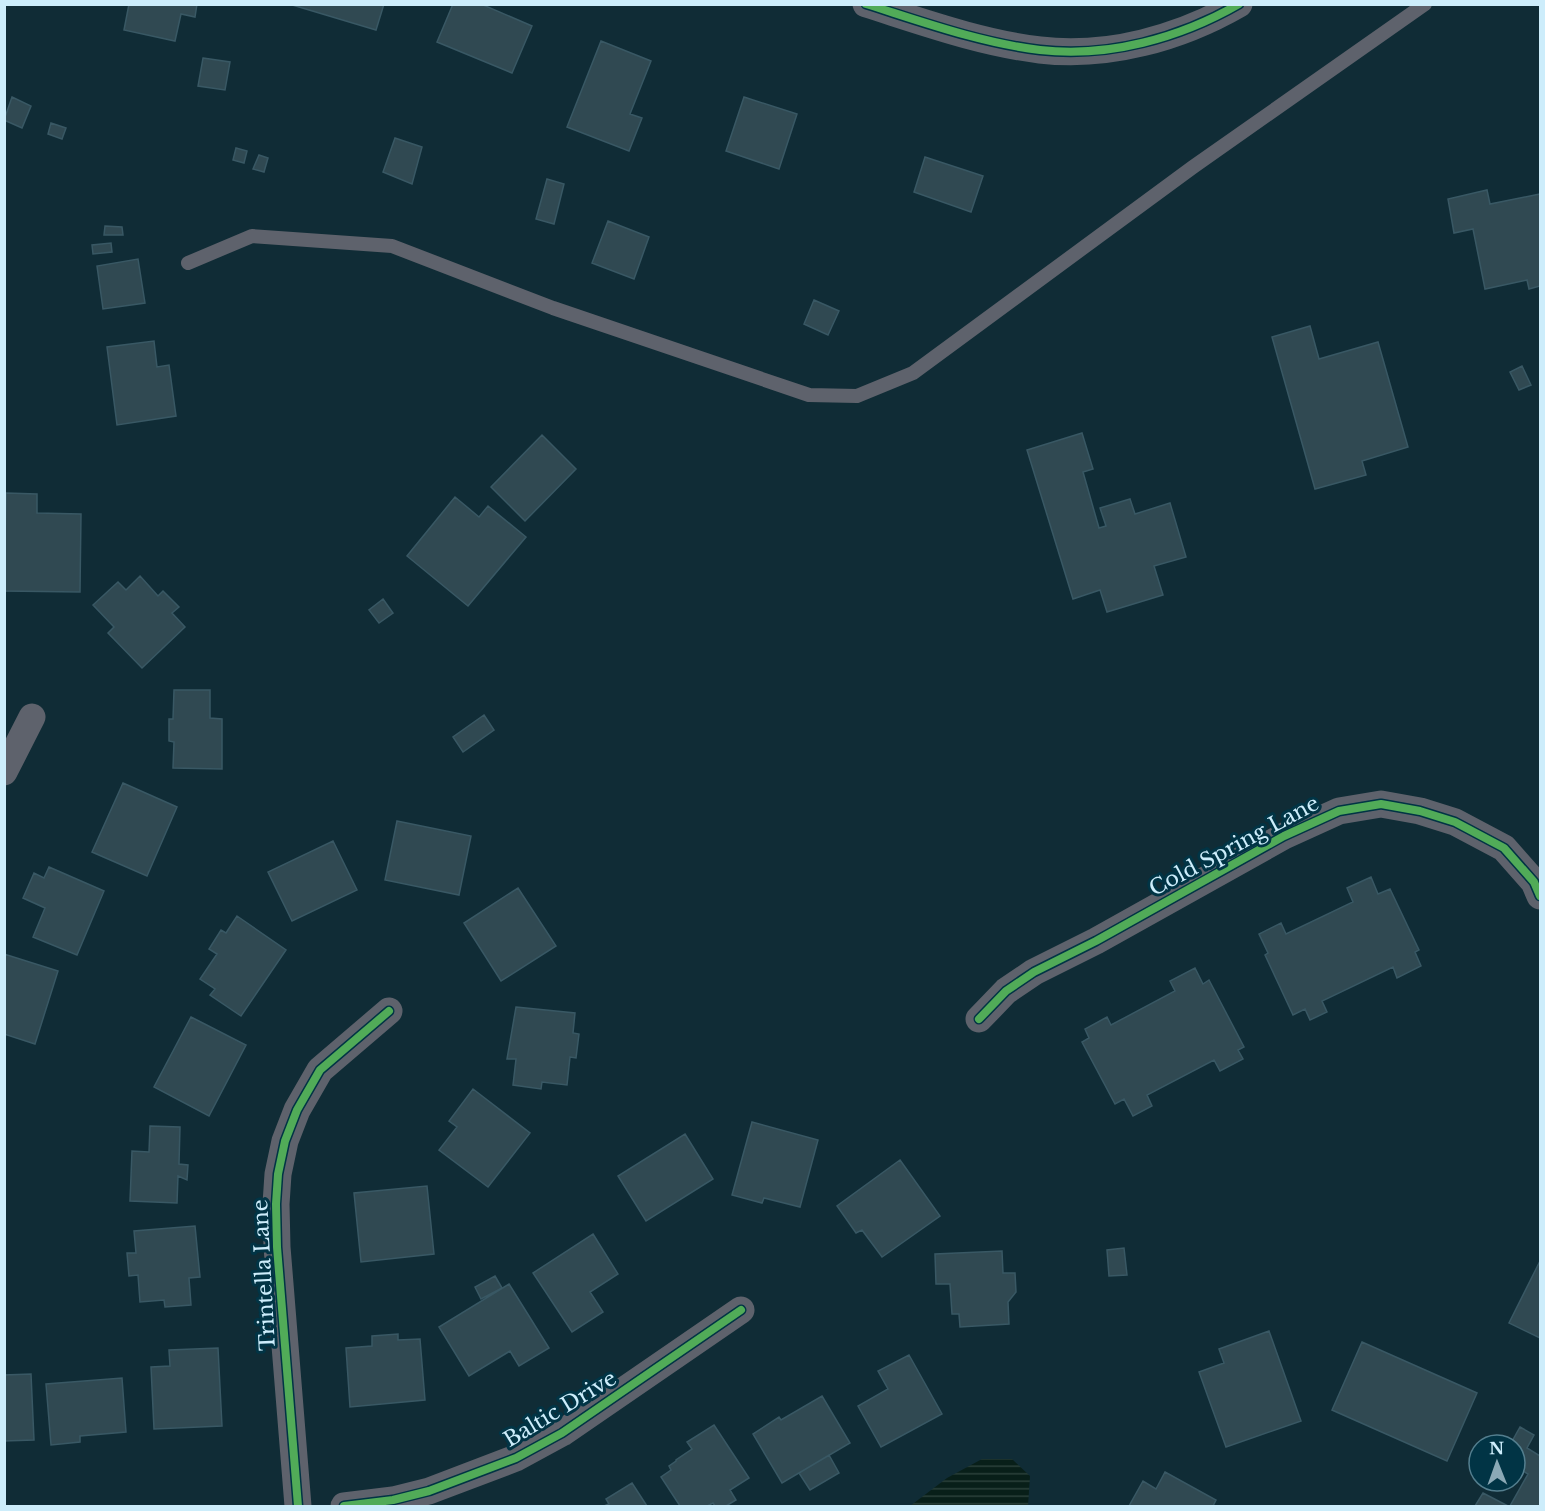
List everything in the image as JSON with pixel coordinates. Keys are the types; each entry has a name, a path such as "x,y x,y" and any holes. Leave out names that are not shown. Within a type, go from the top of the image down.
{"street":[{"path":"866,4 986,40 1039,50 1066,52 1149,42 1176,33 1239,4"},
{"path":"4,772 32,717"},
{"name":"Cold Spring Lane","path":"978,1019 1006,991 1034,972 1096,941 1284,836 1339,811 1381,804 1420,811 1455,822 1504,848 1534,882 1540,896"},
{"name":"Trintella Lane","path":"298,1506 277,1247 278,1174 285,1141 297,1110 320,1070 389,1011"},
{"name":"Baltic Drive","path":"344,1506 393,1500 429,1491 516,1458 572,1427 741,1310"}],"lane":[{"path":"188,263 252,236 392,246 553,308 809,395 857,396 913,373 1192,167 1425,4"}],"shaded area":[{"path":"982,1459 1012,1459 1030,1476 1028,1506 910,1506 947,1478"}],"building":[{"path":"129,4 197,4 195,17 181,14 175,41 124,30"},
{"path":"289,4 384,4 376,30"},
{"path":"453,4 481,4 532,26 512,73 437,42"},
{"path":"601,41 651,61 630,114 642,118 629,151 567,127"},
{"path":"203,58 230,62 225,90 198,86"},
{"path":"12,97 31,106 22,128 4,120"},
{"path":"744,97 797,114 779,169 726,151"},
{"path":"51,123 66,128 62,139 48,134"},
{"path":"395,138 422,147 412,184 383,172"},
{"path":"236,148 247,151 244,163 233,160"},
{"path":"259,155 268,158 264,172 253,169"},
{"path":"925,157 983,176 971,212 914,192"},
{"path":"547,179 564,184 554,224 536,219"},
{"path":"1487,190 1490,204 1540,194 1540,286 1529,289 1527,280 1485,289 1473,229 1454,233 1448,199"},
{"path":"608,221 649,237 634,279 592,263"},
{"path":"105,226 122,227 123,235 104,235"},
{"path":"111,243 112,252 93,254 92,245"},
{"path":"138,259 145,303 103,309 97,266"},
{"path":"814,300 839,311 828,335 804,324"},
{"path":"1310,326 1319,359 1378,342 1408,447 1362,461 1366,475 1315,489 1272,337"},
{"path":"154,341 157,367 169,365 176,416 117,425 107,347"},
{"path":"1522,366 1531,385 1519,390 1510,372"},
{"path":"1082,433 1093,469 1083,472 1099,528 1106,526 1100,508 1130,499 1135,514 1170,503 1186,557 1154,566 1163,595 1107,612 1100,590 1073,599 1027,450"},
{"path":"542,435 576,469 525,521 491,487"},
{"path":"6,493 37,494 37,513 81,514 80,592 4,591"},
{"path":"455,497 479,517 488,506 526,537 468,606 407,556"},
{"path":"140,576 158,596 163,591 179,607 172,613 185,627 142,668 108,633 114,627 93,605 118,582 126,590"},
{"path":"383,599 393,613 379,623 369,610"},
{"path":"174,690 210,690 210,718 222,719 222,769 173,768 174,742 169,741 169,719 173,719"},
{"path":"484,715 494,730 463,752 453,737"},
{"path":"123,783 177,807 147,876 92,852"},
{"path":"397,821 471,836 459,895 385,880"},
{"path":"333,841 357,890 292,921 268,872"},
{"path":"49,867 104,891 77,955 33,937 45,908 23,898 34,873 44,878"},
{"path":"1371,877 1378,894 1390,889 1419,950 1415,952 1421,966 1397,978 1393,967 1322,1001 1327,1012 1310,1020 1305,1009 1293,1015 1265,955 1268,953 1259,934 1281,923 1286,934 1353,902 1347,888"},
{"path":"518,888 556,946 501,981 464,923"},
{"path":"237,916 286,950 241,1016 210,995 215,989 200,979 217,954 209,949 221,930 226,933"},
{"path":"4,954 58,971 35,1044 4,1034"},
{"path":"1195,968 1203,984 1209,980 1244,1047 1238,1050 1243,1059 1220,1071 1214,1060 1147,1095 1152,1106 1133,1116 1124,1099 1115,1104 1082,1042 1089,1038 1085,1029 1107,1017 1111,1025 1175,991 1170,981"},
{"path":"516,1007 575,1013 573,1033 579,1034 576,1058 570,1057 567,1085 542,1082 541,1089 513,1085 516,1059 507,1059"},
{"path":"191,1017 246,1045 209,1116 154,1087"},
{"path":"473,1089 530,1133 488,1187 439,1150 457,1127 449,1121"},
{"path":"752,1122 818,1140 800,1207 764,1198 762,1203 732,1195"},
{"path":"150,1126 180,1127 179,1164 188,1165 187,1180 178,1176 177,1203 130,1201 132,1151 149,1152"},
{"path":"685,1134 713,1179 646,1221 618,1176"},
{"path":"900,1160 940,1216 882,1257 862,1230 856,1233 837,1206"},
{"path":"427,1186 434,1254 361,1262 354,1193"},
{"path":"195,1226 200,1277 189,1278 191,1305 165,1307 164,1300 140,1302 138,1275 129,1276 127,1253 136,1253 134,1231"},
{"path":"593,1234 618,1274 590,1292 603,1312 572,1332 533,1273"},
{"path":"1124,1248 1127,1275 1109,1276 1107,1250"},
{"path":"1002,1251 1003,1273 1015,1273 1016,1292 1008,1302 1009,1324 960,1327 959,1314 952,1314 950,1284 936,1284 935,1254"},
{"path":"1540,1261 1540,1338 1509,1323"},
{"path":"495,1276 502,1288 481,1299 475,1287"},
{"path":"509,1284 549,1348 519,1366 510,1351 469,1376 439,1327"},
{"path":"1269,1331 1301,1421 1226,1447 1199,1372 1224,1363 1219,1349"},
{"path":"398,1334 398,1340 420,1339 425,1400 350,1407 346,1348 372,1346 372,1336"},
{"path":"1362,1342 1477,1393 1447,1461 1332,1410"},
{"path":"218,1348 222,1426 154,1429 151,1367 170,1366 169,1350"},
{"path":"909,1355 942,1414 881,1447 858,1406 888,1389 878,1371"},
{"path":"31,1374 34,1440 4,1441 4,1375"},
{"path":"122,1378 126,1432 80,1436 80,1442 51,1445 46,1384"},
{"path":"822,1396 850,1443 782,1483 753,1434 779,1417 781,1420"},
{"path":"714,1425 749,1478 730,1490 736,1500 726,1506 715,1506 713,1503 707,1506 680,1506 661,1477 671,1470 669,1466 692,1449 687,1442"},
{"path":"1520,1427 1534,1435 1527,1448 1527,1433 1517,1433"},
{"path":"1527,1448 1540,1456 1540,1506 1510,1506 1517,1493 1527,1493"},
{"path":"829,1455 839,1473 810,1490 799,1473"},
{"path":"1165,1472 1216,1500 1213,1506 1129,1506 1143,1481 1156,1489"},
{"path":"632,1483 647,1506 604,1506 609,1504 606,1499"},
{"path":"1483,1493 1508,1506 1475,1506"}],"cycle path":[{"path":"866,4 996,42 1018,47 1066,52 1117,48 1143,43 1193,27 1239,4"},
{"path":"979,1019 1006,991 1034,972 1096,941 1284,836 1339,811 1381,804 1420,811 1455,822 1504,848 1534,882 1540,896"},
{"path":"298,1506 277,1247 278,1174 285,1141 297,1110 320,1070 389,1011"},
{"path":"344,1506 393,1500 429,1491 516,1458 562,1433 741,1310"}]}
